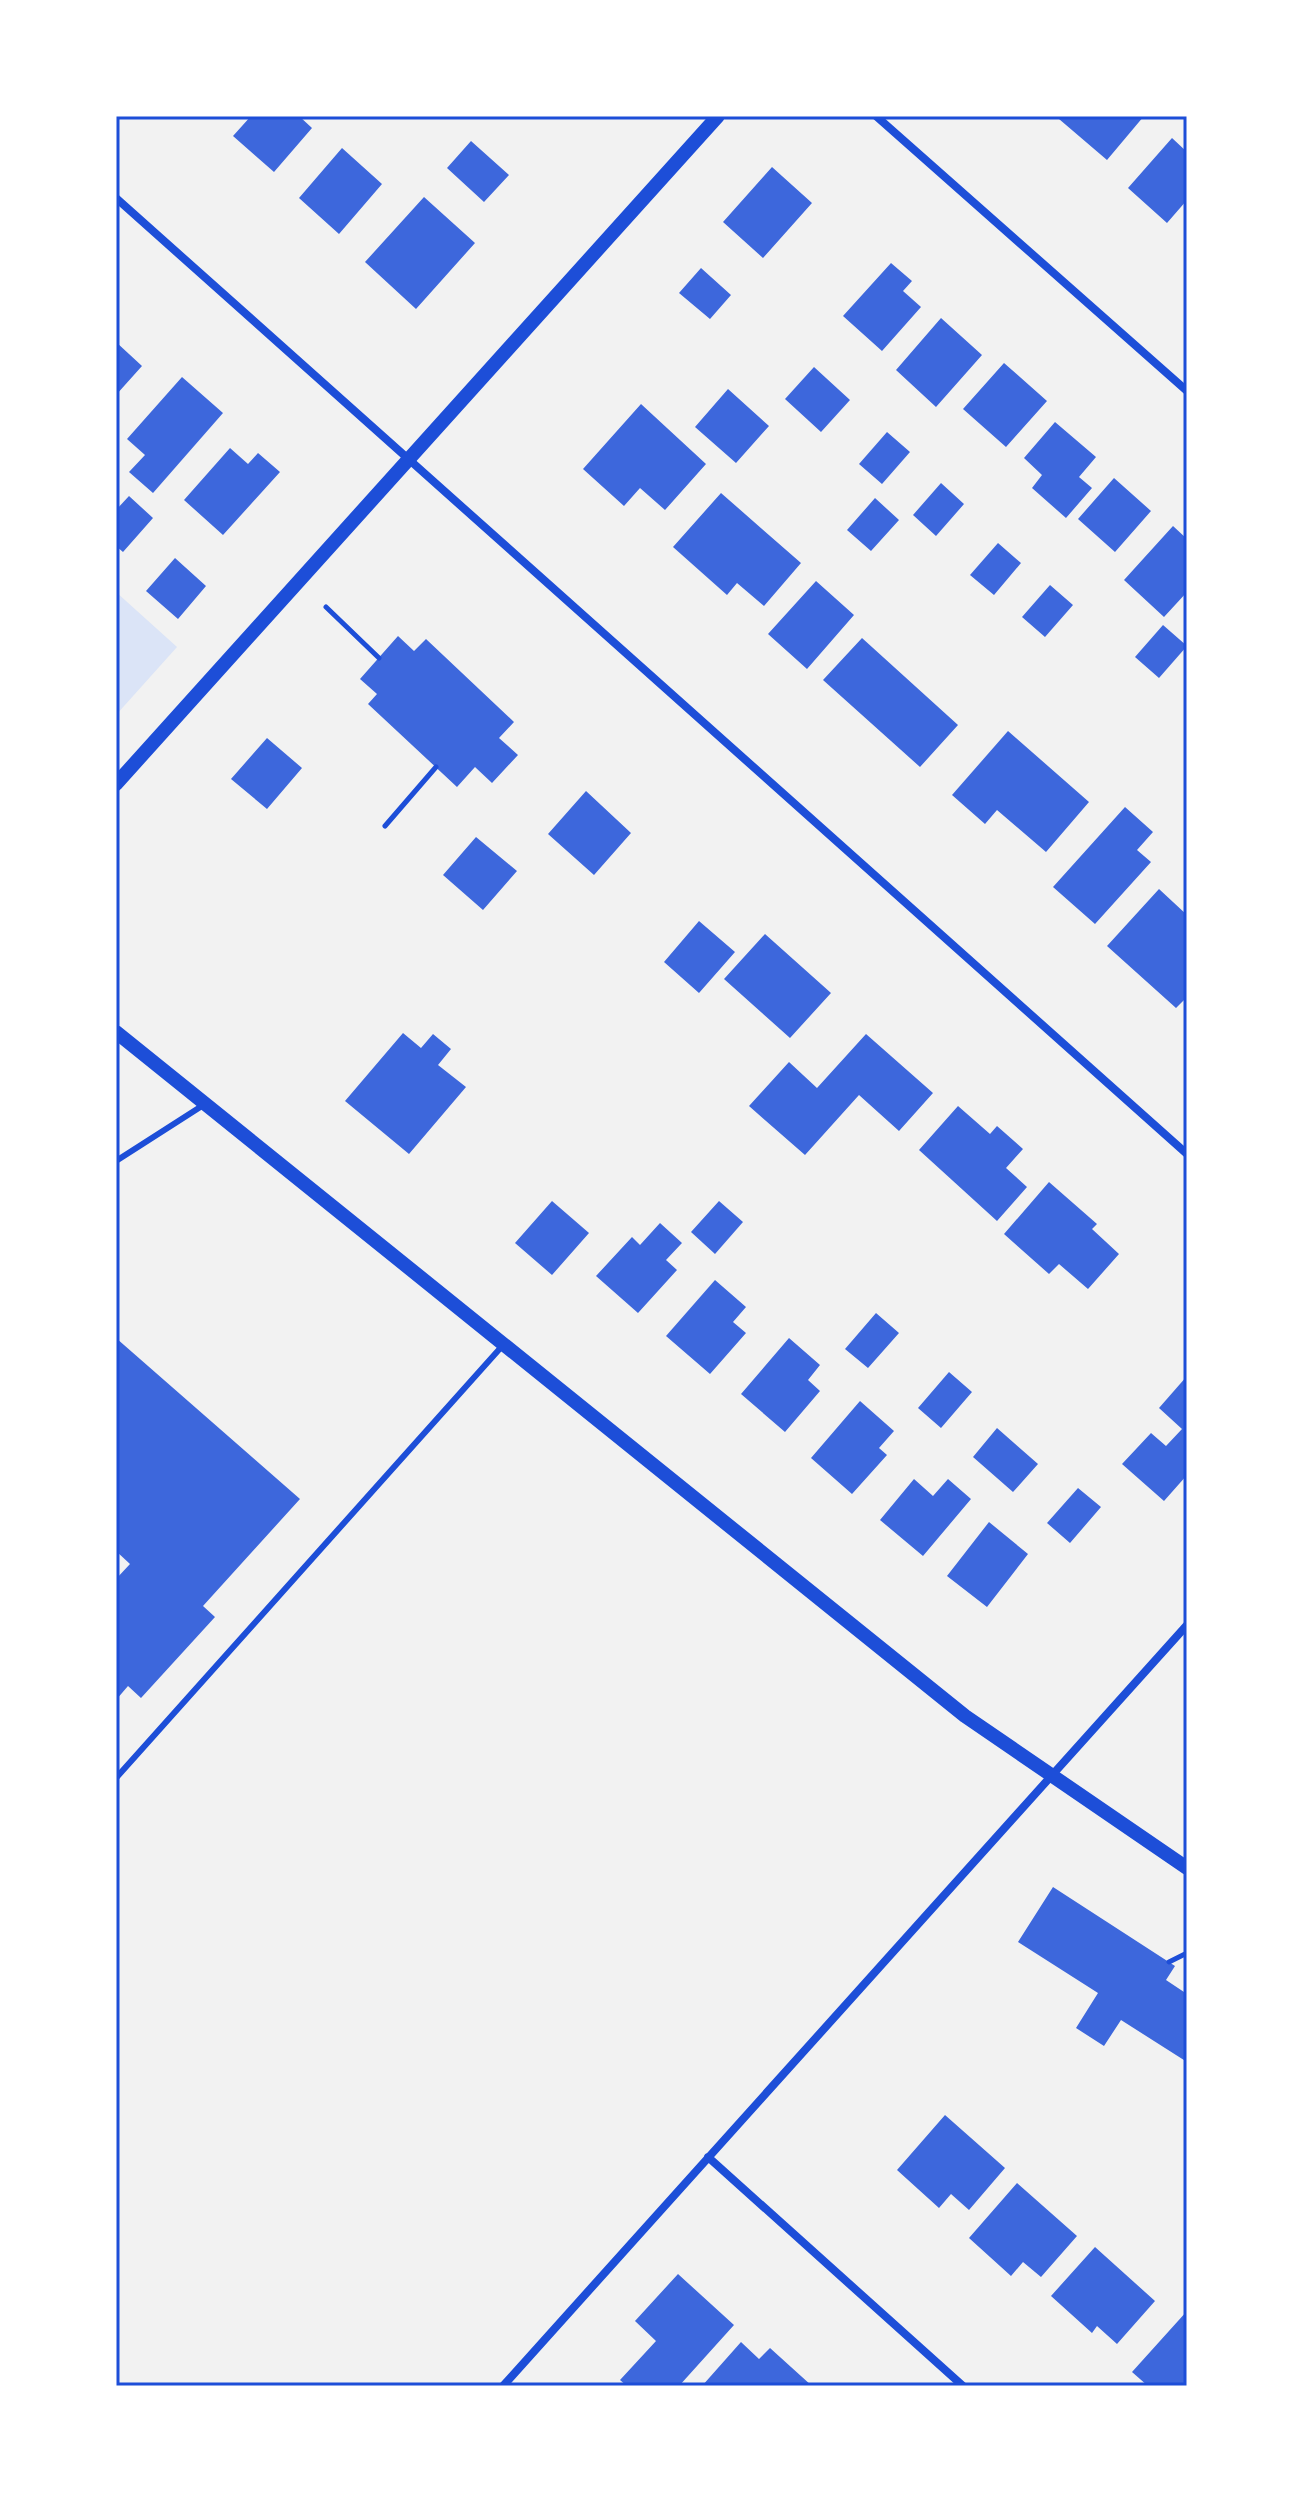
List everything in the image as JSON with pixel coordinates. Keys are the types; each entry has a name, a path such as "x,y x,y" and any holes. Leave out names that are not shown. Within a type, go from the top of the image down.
{"street":[{"path":"116,784 718,116"},
{"path":"876,116 1187,391"},
{"path":"116,198 1187,1154"},
{"path":"116,1032 965,1716 1187,1868"},
{"path":"503,2386 1187,1625"},
{"path":"708,2157 963,2386"}],"lane":[{"path":"116,1161 205,1104"},
{"path":"116,1778 504,1344"}],"path":[{"path":"326,607 379,658"},
{"path":"385,826 436,767"},
{"path":"1169,1962 1187,1953"}],"shaded area":[{"path":"116,592 177,647 116,715"}],"building":[{"path":"251,116 299,116 312,128 274,172 233,136"},
{"path":"1062,116 1144,116 1107,160 1059,119"},
{"path":"1172,138 1187,152 1187,200 1167,223 1128,188"},
{"path":"471,141 509,175 484,202 447,168"},
{"path":"342,148 382,184 339,234 299,198"},
{"path":"772,167 812,203 763,258 723,222"},
{"path":"424,197 475,243 416,309 365,262"},
{"path":"891,263 912,281 903,291 921,307 882,351 843,316"},
{"path":"701,268 731,295 710,319 679,293"},
{"path":"941,318 982,355 936,407 896,370"},
{"path":"116,342 142,366 116,395"},
{"path":"1004,363 1047,401 1006,447 963,409"},
{"path":"814,367 850,400 821,432 785,399"},
{"path":"182,377 223,413 153,493 129,472 145,455 127,439"},
{"path":"728,389 769,426 736,463 695,427"},
{"path":"641,404 706,464 665,510 640,488 624,506 583,469"},
{"path":"1055,422 1096,457 1079,477 1092,488 1066,518 1032,488 1042,475 1024,458"},
{"path":"887,432 910,452 882,484 859,464"},
{"path":"230,448 248,464 258,453 280,472 223,535 184,500"},
{"path":"1114,478 1151,511 1115,552 1078,519"},
{"path":"941,483 964,504 936,536 913,515"},
{"path":"721,493 801,563 764,606 737,583 727,595 673,547"},
{"path":"129,496 153,518 123,552 116,546 116,510"},
{"path":"875,498 899,520 871,551 847,530"},
{"path":"1173,526 1187,539 1187,592 1164,617 1124,580"},
{"path":"998,543 1021,563 994,595 970,575"},
{"path":"175,558 206,586 178,619 146,591"},
{"path":"816,581 854,615 807,669 768,634"},
{"path":"1050,585 1073,605 1045,637 1022,617"},
{"path":"1163,625 1187,646 1159,678 1135,657"},
{"path":"398,636 414,651 426,639 514,722 499,738 518,755 492,783 475,767 457,787 368,704 377,694 360,679"},
{"path":"862,638 958,725 920,767 823,680"},
{"path":"1008,731 1089,802 1046,852 997,810 985,824 952,795"},
{"path":"267,738 302,768 267,809 231,779"},
{"path":"586,791 631,833 594,875 548,834"},
{"path":"1125,807 1153,832 1137,850 1151,862 1095,924 1053,887"},
{"path":"476,837 517,871 483,910 443,875"},
{"path":"1159,889 1187,915 1187,997 1176,1008 1107,946"},
{"path":"699,921 735,952 699,993 664,962"},
{"path":"765,934 831,993 790,1038 724,979"},
{"path":"403,1033 421,1048 433,1034 451,1049 438,1065 466,1087 409,1154 345,1101"},
{"path":"866,1034 933,1093 899,1131 859,1095 805,1155 749,1106 789,1062 817,1088"},
{"path":"958,1106 990,1134 997,1126 1023,1149 1006,1168 1027,1187 997,1221 919,1150"},
{"path":"1049,1182 1097,1224 1092,1229 1119,1254 1088,1289 1059,1264 1049,1274 1004,1234"},
{"path":"552,1201 589,1233 552,1275 515,1243"},
{"path":"719,1201 743,1222 715,1254 691,1232"},
{"path":"660,1223 682,1243 666,1260 677,1270 638,1313 596,1276 632,1237 640,1245"},
{"path":"715,1280 746,1307 733,1322 746,1333 710,1374 666,1336"},
{"path":"876,1313 899,1333 868,1368 845,1349"},
{"path":"116,1338 300,1499 203,1606 215,1617 141,1698 128,1686 116,1700 116,1579 130,1564 116,1551"},
{"path":"789,1338 820,1365 808,1380 820,1391 785,1432 741,1394"},
{"path":"949,1372 972,1392 941,1428 918,1408"},
{"path":"1187,1376 1187,1475 1164,1501 1122,1464 1151,1433 1166,1446 1182,1429 1159,1408"},
{"path":"860,1401 894,1431 879,1448 887,1455 852,1494 811,1458"},
{"path":"997,1428 1038,1464 1013,1492 973,1457"},
{"path":"914,1479 933,1496 948,1479 971,1499 923,1556 880,1520"},
{"path":"1078,1488 1101,1507 1070,1543 1047,1523"},
{"path":"989,1522 1028,1554 987,1607 947,1576"},
{"path":"1053,1887 1175,1966 1166,1980 1187,1994 1187,2062 1121,2020 1104,2046 1076,2028 1098,1993 1018,1942"},
{"path":"945,2115 1005,2168 969,2210 951,2194 939,2208 897,2170"},
{"path":"1017,2183 1077,2236 1041,2277 1023,2262 1011,2276 969,2238"},
{"path":"1095,2247 1155,2301 1117,2344 1097,2326 1092,2333 1051,2296"},
{"path":"678,2274 734,2325 679,2386 627,2386 620,2380 656,2341 635,2321"},
{"path":"1187,2311 1187,2386 1148,2386 1132,2372"},
{"path":"741,2342 759,2359 770,2348 812,2386 702,2386"}]}
